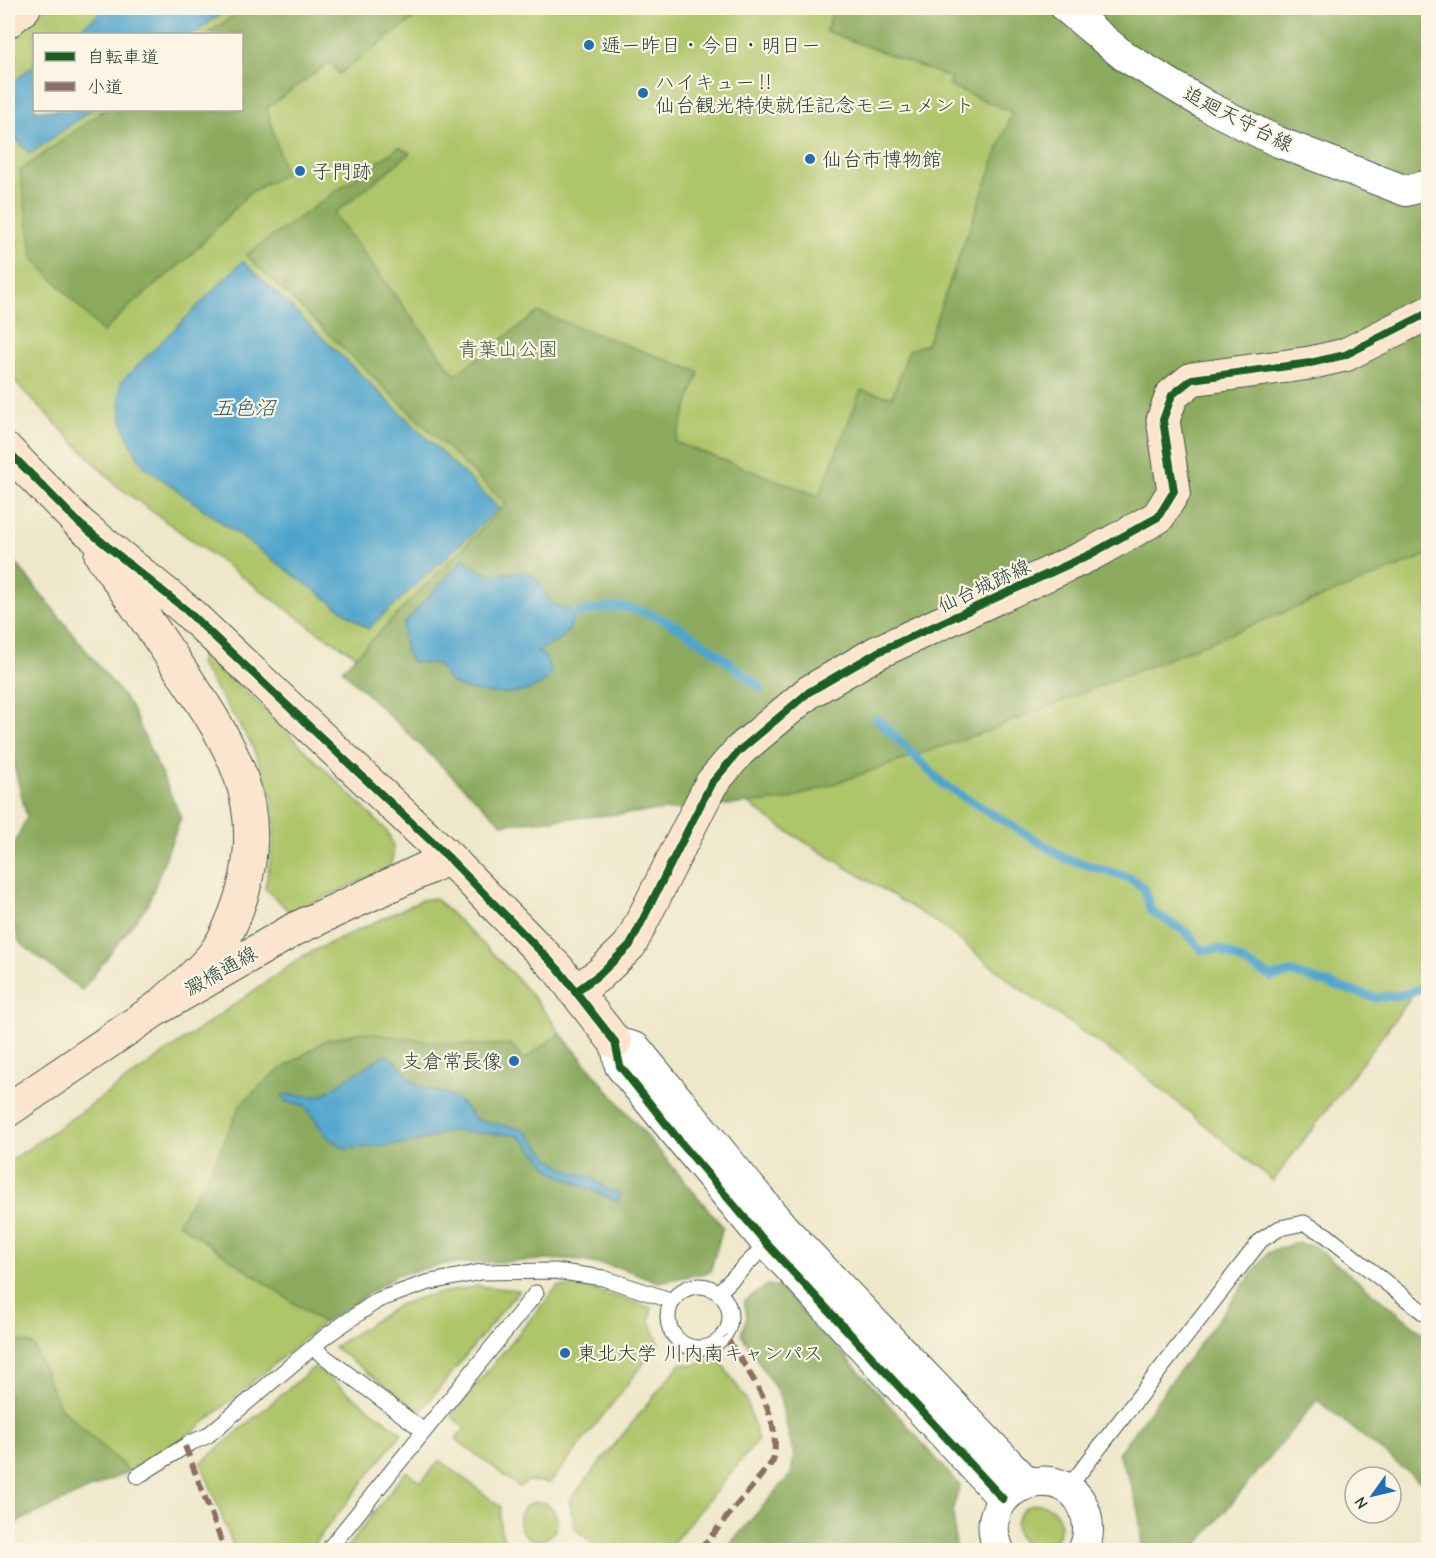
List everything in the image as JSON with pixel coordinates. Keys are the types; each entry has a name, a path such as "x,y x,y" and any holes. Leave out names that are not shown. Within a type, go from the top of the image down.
{"street":[{"path":"8,21 24,8"},
{"name":"追廻天守台線","path":"1066,8 1124,56 1209,107 1276,141 1406,190 1428,185"},
{"name":"仙台城跡線","path":"575,992 600,974 630,945 711,784 739,751 809,692 878,652 1091,555 1158,517 1174,491 1163,420 1172,395 1192,380 1310,363 1346,355 1428,313"},
{"path":"8,451 80,524 186,610 449,858 558,969 615,1042 620,1066 767,1244 1003,1500"},
{"path":"80,524 218,726 232,752 245,789 252,825 248,872 228,931 213,955 194,977 155,1010"},
{"name":"澱橋通線","path":"8,1110 155,1010 295,929 449,858"},
{"path":"615,1042 636,1048 783,1227 1028,1483"},
{"path":"999,1551 994,1535 994,1520 1003,1500 1017,1488 1028,1483 1054,1483 1067,1489 1078,1500 1086,1513 1089,1529 1083,1550"}],"lane":[{"path":"1067,1489 1261,1240 1280,1228 1304,1223 1326,1235 1428,1316"},
{"path":"719,1292 767,1244"},
{"path":"138,1476 190,1443 207,1436 313,1348 378,1300 426,1283 481,1272 555,1271 638,1288 673,1301"},
{"path":"709,1287 719,1292 725,1299 731,1318 725,1336 709,1347 689,1347 674,1336 668,1319 673,1301 688,1288 709,1287"},
{"path":"328,1551 536,1293"},
{"path":"313,1348 424,1431"}],"green space":[{"name":"青葉山公園","path":"8,8 1428,8 1428,301 414,692 315,630 116,485 8,375"},
{"path":"245,8 428,8 339,74 330,62 267,108 285,174 249,193 190,256 130,306 103,332 33,258 20,171 103,111 243,111 243,33 208,33"},
{"path":"834,8 1428,8 1428,555 987,731 787,800 502,824 342,670 506,504 246,255 399,147 410,153 334,214 455,375 538,312 699,372 675,442 819,496 861,390 892,397 909,350 927,344 1012,112 949,86 951,78 826,31"},
{"path":"1428,452 1428,975 1273,1181 1139,1071 1019,988 941,925 784,829 729,790"},
{"path":"8,553 130,705 181,817 148,904 82,990 20,943 8,908 8,858 27,817 8,742"},
{"path":"203,656 218,664 386,830 393,849 393,858 389,868 291,913 265,888 274,839 273,798 251,743 199,663"},
{"path":"435,898 501,962 532,996 690,1189 621,1268 571,1259 500,1260 445,1264 397,1275 323,1323 193,1432 129,1471 8,1506 8,1163 305,955 422,900"},
{"path":"361,1032 455,1044 511,1044 524,1060 560,1033 723,1227 710,1272 659,1282 621,1268 571,1259 445,1264 397,1275 323,1323 178,1223 210,1172 241,1104 270,1077 326,1040"},
{"path":"1295,1243 1314,1246 1428,1337 1428,1488 1403,1468 1403,1465 1399,1465 1317,1400 1193,1550 1141,1550 1140,1525 1135,1500 1118,1453 1268,1253"},
{"path":"768,1285 781,1288 869,1382 960,1486 953,1508 956,1550 725,1550 791,1474 794,1456 779,1394 741,1334 747,1317 744,1301"},
{"path":"478,1286 519,1290 420,1412 334,1347 399,1305 425,1296"},
{"path":"558,1286 591,1289 652,1308 650,1321 659,1344 550,1483 528,1481 519,1487 456,1439 465,1428 451,1415"},
{"path":"8,1337 33,1345 60,1407 129,1471 8,1526"},
{"path":"718,1358 746,1399 758,1440 667,1550 602,1550 576,1530 569,1501 681,1363 694,1365"},
{"path":"314,1367 402,1433 309,1550 235,1550 201,1463"},
{"path":"440,1460 501,1507 501,1530 505,1541 514,1550 345,1550 406,1471 421,1482"},
{"path":"538,1502 552,1507 557,1521 552,1535 538,1540 524,1535 519,1521 524,1507"},
{"path":"1038,1504 1053,1511 1060,1526 1053,1541 1038,1548 1023,1541 1016,1526 1023,1511"}],"water":[{"path":"107,8 230,8 194,33 74,33"},
{"path":"33,66 33,111 90,111 30,154 8,131 8,86"},
{"name":"五色沼","path":"243,261 499,508 368,629 144,466 127,436 120,406 121,382"},
{"path":"464,558 479,570 492,575 527,573 539,583 551,604 568,609 573,614 566,634 537,652 544,656 552,671 545,681 534,688 506,694 463,688 452,683 438,664 412,662 405,650 403,625"},
{"path":"384,1055 394,1060 419,1086 455,1098 475,1119 525,1130 551,1159 569,1171 592,1178 609,1191 620,1192 618,1202 554,1173 527,1143 516,1135 449,1131 413,1143 346,1149 328,1138 304,1105 284,1101 283,1095 321,1096"}],"waterway":[{"path":"573,614 614,607 628,608 665,620 699,640 761,688"},
{"path":"877,719 943,784 1067,859 1130,878 1144,888 1151,911 1186,932 1202,950 1220,949 1271,977 1292,973 1376,998 1406,994 1428,985"}],"marked path":[{"path":"700,1550 773,1461 775,1444 769,1411 762,1395 725,1336"},
{"path":"185,1446 225,1550"},
{"path":"8,1548 12,1550"}],"cycle path":[{"path":"575,992 600,974 630,945 711,784 739,751 809,692 878,652 1091,554 1158,517 1174,491 1163,420 1172,395 1192,379 1310,363 1345,355 1428,313"},
{"path":"8,451 80,524 186,610 449,858 558,969 615,1042 620,1066 682,1144 767,1244 1003,1499"}],"place":[{"name":"逓ー昨日・今日・明日ー","path":"589,45"},
{"name":"ハイキュー‼ 仙台観光特使就任記念モニュメント","path":"643,93"},
{"name":"仙台市博物館","path":"810,159"},
{"name":"子門跡","path":"300,171"},
{"name":"支倉常長像","path":"514,1061"},
{"name":"東北大学 川内南キャンパス","path":"565,1353"}]}
